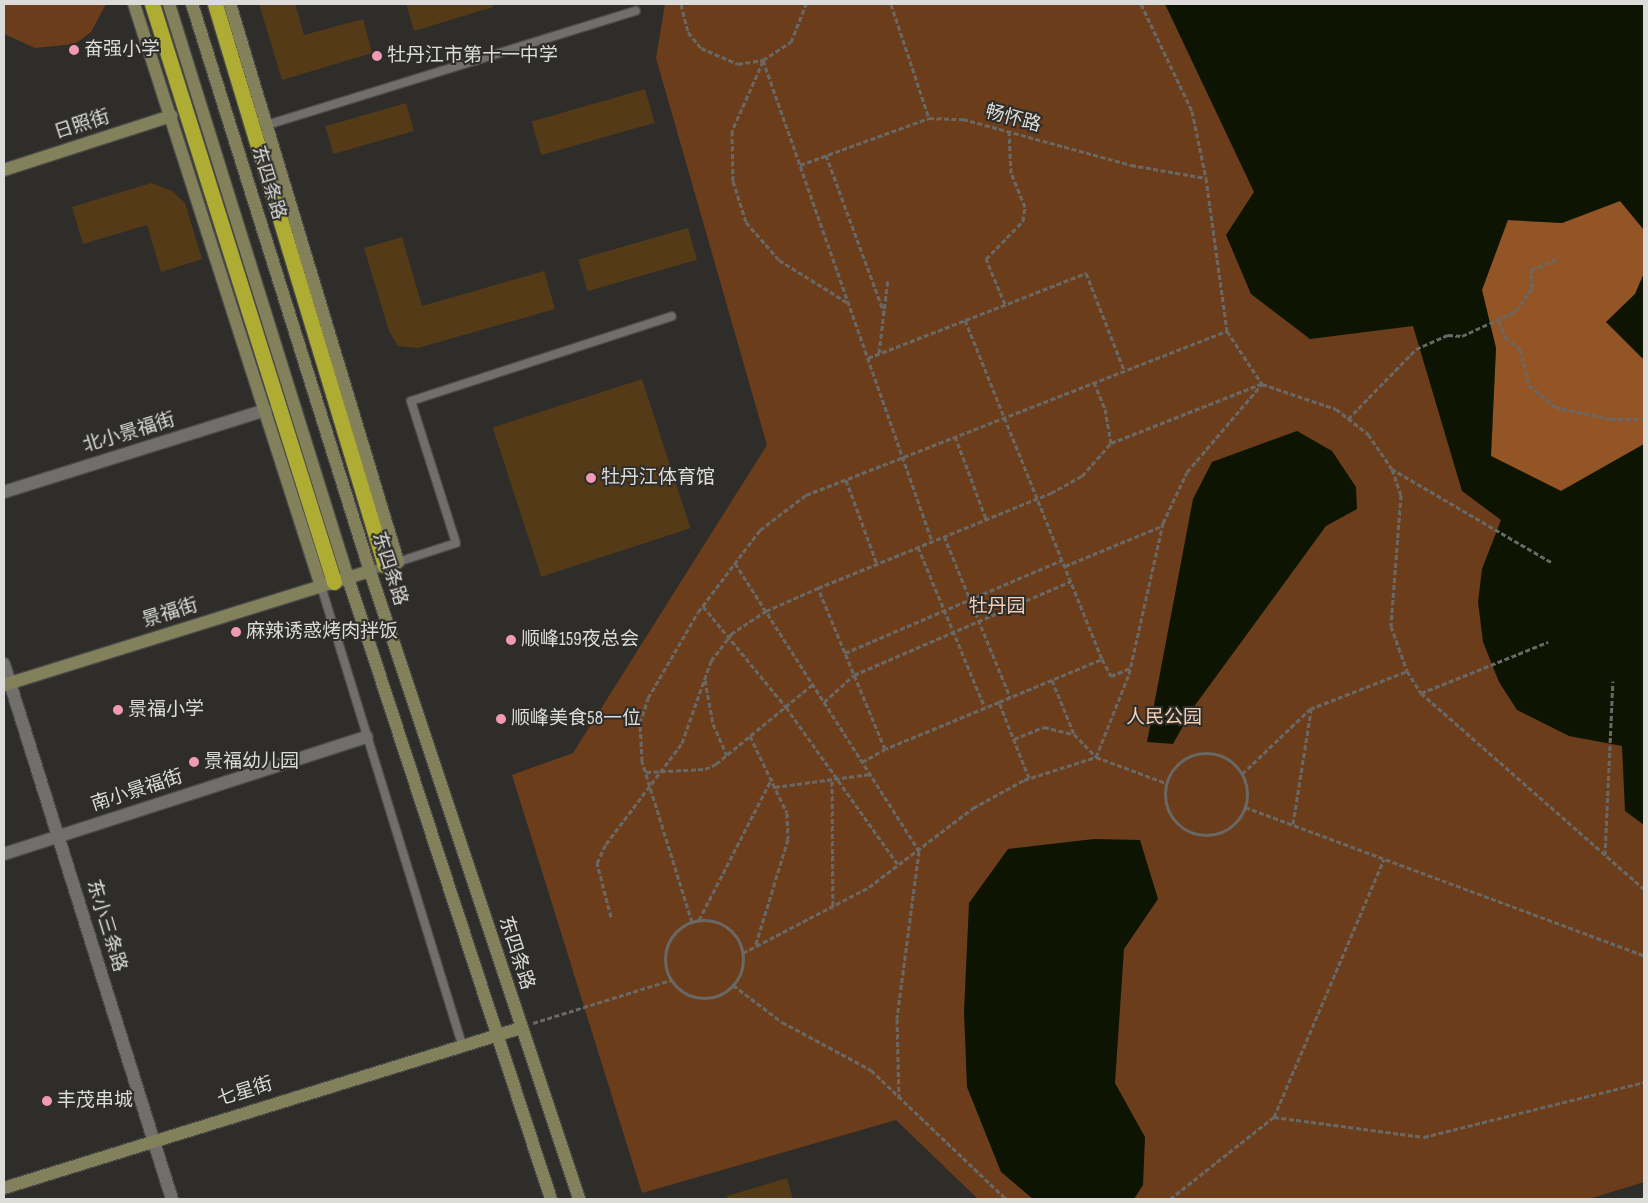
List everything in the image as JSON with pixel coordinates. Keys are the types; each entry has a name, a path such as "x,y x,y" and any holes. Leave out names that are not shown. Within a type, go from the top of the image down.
{"highway":[{"path":"152,4 334,582"},
{"path":"216,4 346,443 391,564"}],"main road":[{"path":"134,4 265,410 334,582 498,1032 551,1199"},
{"path":"169,4 310,455 334,582"},
{"name":"东四条路","path":"192,4 330,448 579,1199"},
{"path":"230,4 267,126 391,564"},
{"name":"日照街","path":"4,170 171,116"},
{"name":"景福街","path":"7,684 370,571"},
{"name":"七星街","path":"4,1188 498,1032 521,1028"}],"street":[{"name":"北小景福街","path":"4,492 265,410"},
{"name":"东小三条路","path":"4,664 7,684 58,837 172,1199"},
{"name":"南小景福街","path":"4,854 367,737"}],"lane":[{"path":"267,126 636,11"},
{"path":"370,571 456,543 411,401 672,316"},
{"path":"334,582 367,737 462,1044"}],"path":[{"path":"681,4 688,32 701,48 738,64 763,60 792,42 806,4"},
{"path":"800,165 929,118 891,4"},
{"path":"1140,4 1192,111 1206,178 1227,331 1262,384 1336,410 1368,434 1392,469 1401,496 1391,626 1407,671 1421,693 1644,889"},
{"path":"763,60 932,541"},
{"path":"763,60 732,131 734,181 746,222 779,260 849,304"},
{"name":"畅怀路","path":"929,118 963,119 1132,165 1206,178"},
{"path":"1005,304 986,259 1024,221 1025,207 1011,173 1009,132"},
{"path":"826,155 884,313"},
{"path":"1348,419 1416,348 1499,321 1526,302 1532,288 1531,270 1559,258"},
{"path":"868,358 1086,272 1124,370"},
{"path":"879,353 888,279"},
{"path":"965,320 1102,659 1111,676 1130,668"},
{"path":"1499,321 1505,337 1520,349 1529,385 1555,407 1611,419 1644,419"},
{"path":"692,922 646,772 640,723 648,698 703,606 736,563 784,508 902,457 1227,331"},
{"path":"1094,382 1105,408 1111,443"},
{"path":"611,918 597,864 606,844 682,743 705,678 731,634 766,611 1038,498 1082,476 1111,443 1262,384"},
{"path":"1096,757 1130,668 1162,526 1187,472 1262,384"},
{"path":"955,436 986,519"},
{"path":"1392,469 1551,562"},
{"path":"846,480 877,564"},
{"path":"1065,566 1162,526"},
{"path":"944,536 1010,697"},
{"path":"918,547 985,708"},
{"path":"845,653 1062,560"},
{"path":"736,563 919,851 897,1019 900,1099"},
{"path":"824,702 854,675 1071,581"},
{"path":"818,588 885,749"},
{"path":"703,606 731,634 786,707 899,866"},
{"path":"1421,693 1548,642"},
{"path":"862,762 885,749 1102,659"},
{"path":"1242,774 1311,709 1407,671"},
{"path":"705,678 714,724 727,756"},
{"path":"1052,680 1074,734 1096,757 1166,782"},
{"path":"1605,855 1613,681"},
{"path":"646,772 705,770 727,756 813,684"},
{"path":"999,702 1029,778"},
{"path":"1293,824 1311,709"},
{"path":"1014,739 1044,727 1074,734"},
{"path":"750,736 772,778 787,814 788,840 755,948"},
{"path":"1201,754 1222,756 1242,774 1245,807 1234,825 1223,832 1196,835 1170,815 1166,782 1182,760 1201,754"},
{"path":"743,954 833,909 899,866 973,808 1029,778 1096,757"},
{"path":"775,787 832,781 870,774"},
{"path":"699,920 772,778"},
{"path":"832,781 833,909"},
{"path":"1245,807 1644,955"},
{"path":"1170,1199 1274,1117 1384,859"},
{"path":"699,920 724,925 734,934 743,954 742,971 733,985 716,997 690,996 671,980 666,968 668,942 692,922 699,920"},
{"path":"521,1028 671,980"},
{"path":"733,985 782,1022 871,1070 1006,1199"},
{"path":"1274,1117 1424,1137 1644,1082"}],"green space":[{"path":"4,4 106,4 91,32 75,44 35,48 4,34"},
{"name":"人民公园","path":"665,4 1644,4 1644,1182 1589,1199 978,1199 896,1120 642,1193 512,775 573,753 767,445 656,58"}],"shaded area":[{"path":"1165,4 1644,4 1644,230 1620,201 1562,223 1508,220 1482,290 1496,348 1491,456 1561,491 1644,444 1644,825 1625,811 1622,746 1569,736 1517,710 1499,682 1483,642 1478,602 1482,569 1501,520 1462,491 1413,326 1310,339 1251,294 1226,235 1254,192"},
{"path":"1620,201 1644,230 1644,273 1635,294 1606,322 1644,357 1644,444 1561,491 1491,456 1496,348 1482,290 1507,220 1562,223"},
{"path":"1644,273 1644,357 1642,358 1606,322 1635,294"},
{"path":"1297,431 1332,451 1356,487 1357,509 1326,526 1193,708 1173,744 1147,742 1193,499 1212,462"},
{"path":"1094,839 1140,840 1158,899 1124,949 1115,1083 1145,1137 1143,1185 1134,1199 1033,1199 1001,1172 967,1087 964,1012 969,903 1008,849"}],"building":[{"path":"259,4 295,4 304,35 363,19 372,53 282,80"},
{"path":"406,4 493,4 493,7 414,31"},
{"path":"645,89 655,123 541,155 532,122"},
{"path":"406,103 414,131 333,154 325,126"},
{"path":"151,183 172,191 185,203 202,259 161,272 147,225 83,244 72,207"},
{"path":"688,228 697,260 588,291 578,259"},
{"path":"402,237 422,306 544,271 555,309 418,348 398,346 389,331 364,248"},
{"name":"牡丹江体育馆","path":"642,379 691,528 541,577 493,428"},
{"path":"787,1178 793,1199 727,1199 727,1196"}],"place":[{"name":"奋强小学","path":"74,50"},
{"name":"牡丹江市第十一中学","path":"377,56"},
{"name":"牡丹江体育馆","path":"591,478"},
{"name":"麻辣诱惑烤肉拌饭","path":"236,632"},
{"name":"顺峰159夜总会","path":"511,640"},
{"name":"景福小学","path":"118,710"},
{"name":"顺峰美食58一位","path":"501,719"},
{"name":"景福幼儿园","path":"194,762"},
{"name":"丰茂串城","path":"47,1101"}],"park label":[{"name":"牡丹园","path":"997,607"}]}
